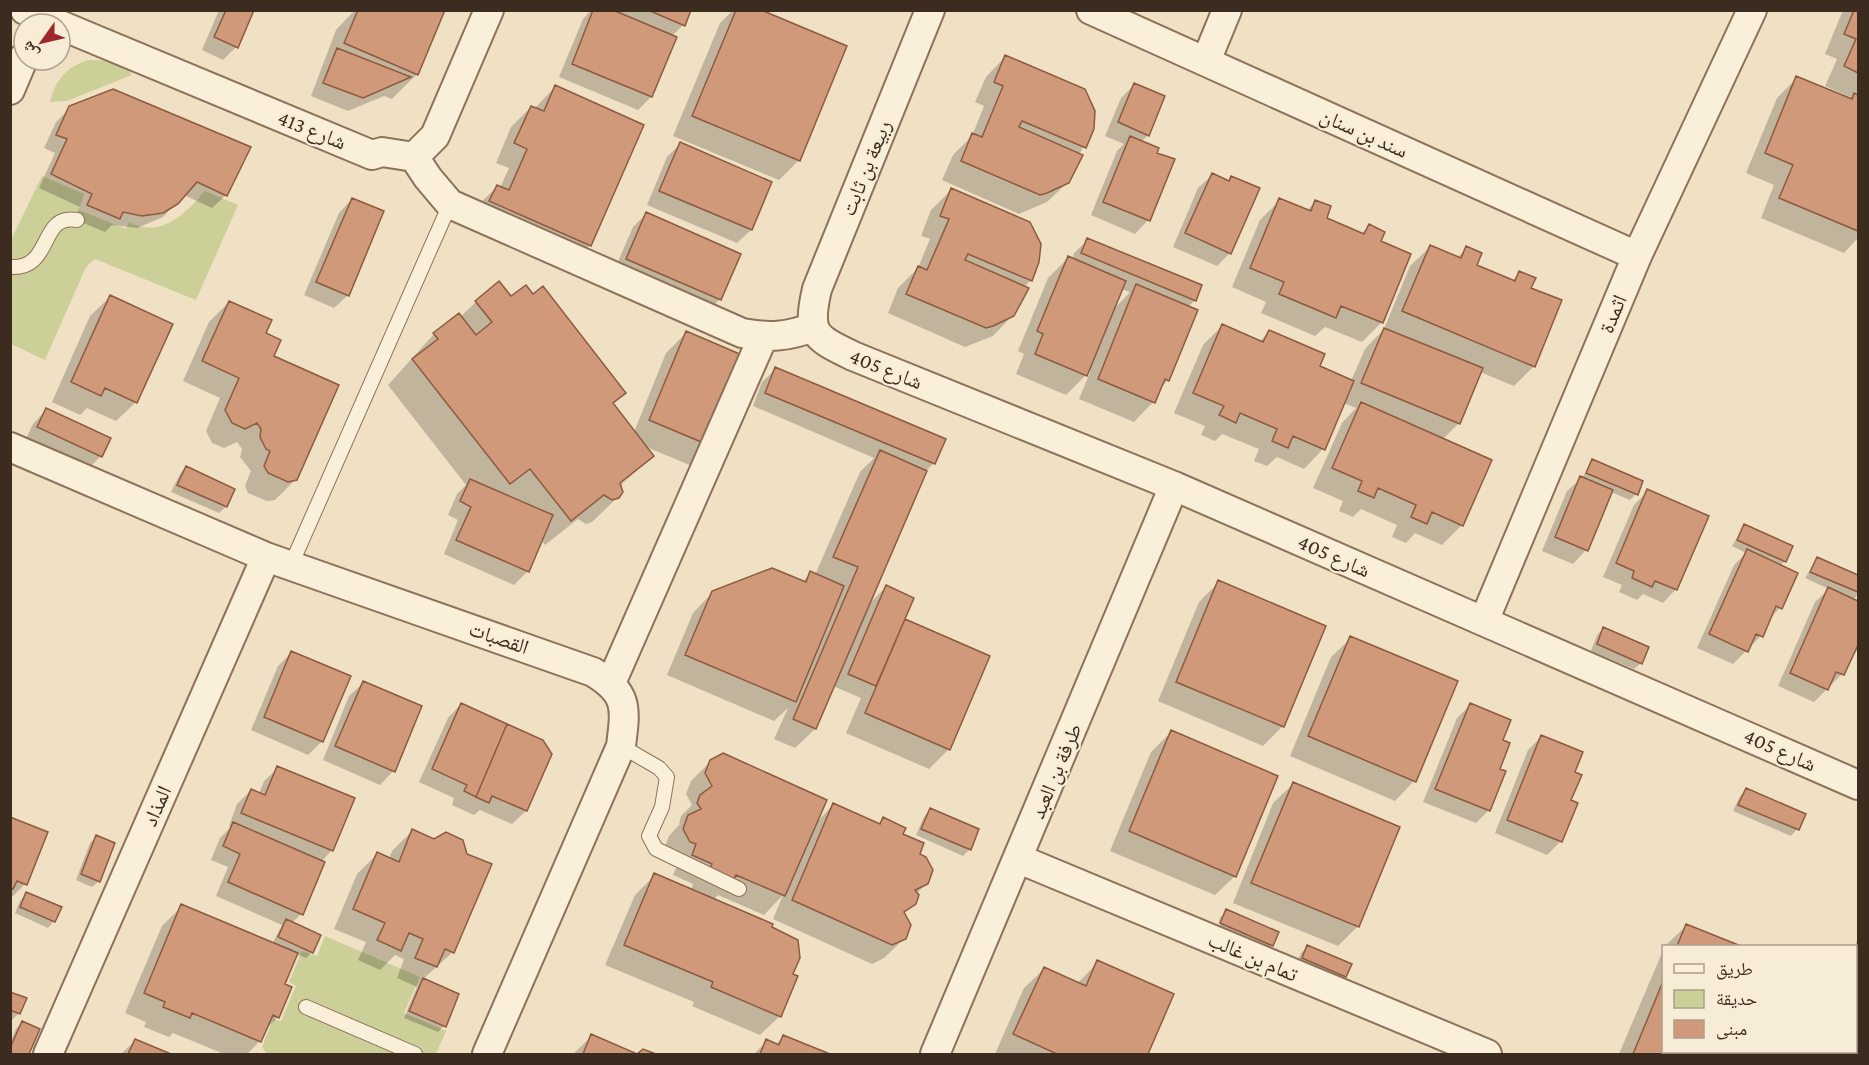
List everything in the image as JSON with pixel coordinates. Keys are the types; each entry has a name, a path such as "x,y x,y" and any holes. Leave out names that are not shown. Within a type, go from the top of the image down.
{"street":[{"path":"489,10 435,135 414,157 450,204 742,333 763,337 791,335 813,327"},
{"name":"ربيعة بن ثابت","path":"813,327 811,315 817,289 930,10"},
{"name":"سند بن سنان","path":"1091,10 1637,256"},
{"path":"1206,61 1227,10"},
{"name":"اثمدة","path":"1484,621 1637,256 1752,10"},
{"name":"شارع 413","path":"72,31 372,154 382,152 414,157"},
{"path":"10,90 18,72"},
{"name":"شارع 405","path":"813,327 826,342 853,356 1174,486 1858,785"},
{"path":"487,1054 621,746 625,712 620,693 611,683 763,337"},
{"name":"القصبات","path":"10,447 279,561 593,672 611,683"},
{"name":"طرفة بن العبد","path":"935,1054 1174,486"},
{"name":"المذاد","path":"48,1054 279,561"},
{"name":"تمام بن غالب","path":"1019,859 1487,1054"}],"lane":[{"path":"279,561 450,204"},
{"path":"10,267 23,268 37,259 58,222 68,218 77,220"},
{"path":"621,746 659,768 667,777 662,807 649,836 656,849 739,889"},
{"path":"306,1007 415,1054"}],"green space":[{"path":"88,60 119,64 132,75 67,101 50,102 58,81 67,72 72,72 72,68"},
{"path":"42,176 84,194 79,210 126,229 129,222 152,228 172,222 205,191 238,205 196,300 95,259 86,267 45,360 11,344 10,242"},
{"path":"325,936 420,977 404,1013 446,1031 436,1054 267,1054 262,1047 273,1019 281,1021 296,986 289,982 302,951 317,956"}],"building":[{"path":"226,10 254,10 238,48 214,37"},
{"path":"358,10 445,10 418,75 344,43"},
{"path":"593,10 613,10 677,37 652,97 572,64"},
{"path":"648,10 691,10 685,26"},
{"path":"736,10 761,10 847,46 800,161 692,116"},
{"path":"1854,10 1858,10 1858,73 1844,66 1856,39 1844,34"},
{"path":"337,48 411,77 363,98 323,83"},
{"path":"1005,55 1085,89 1095,111 1094,129 1086,148 1022,121 1019,127 1083,155 1069,183 1040,195 961,161 972,133 982,137 1003,86 994,82"},
{"path":"1796,76 1852,99 1854,93 1858,95 1858,231 1779,198 1793,165 1765,153"},
{"path":"1134,83 1165,96 1149,136 1118,122"},
{"path":"555,85 644,125 591,246 489,201 497,185 509,190 527,149 514,143 531,106 544,111"},
{"path":"113,89 251,147 227,196 197,182 178,204 163,213 142,216 123,212 120,219 87,205 92,194 51,174 67,139 56,135 69,106"},
{"path":"1130,136 1159,148 1157,153 1175,159 1150,221 1103,202"},
{"path":"680,142 772,182 752,230 659,191"},
{"path":"1212,173 1229,181 1231,176 1260,188 1231,254 1185,233"},
{"path":"951,188 1030,222 1041,244 1039,262 1032,281 968,254 965,260 1029,288 1014,316 986,328 906,294 918,266 927,270 949,219 940,216"},
{"path":"352,198 384,211 349,296 316,282"},
{"path":"1279,198 1311,211 1315,200 1331,206 1327,218 1364,234 1369,224 1385,232 1381,241 1411,254 1383,323 1341,306 1336,318 1279,294 1284,282 1250,268"},
{"path":"646,212 741,254 721,300 626,259"},
{"path":"1087,238 1202,285 1196,301 1081,253"},
{"path":"1430,245 1461,258 1466,246 1482,253 1477,265 1515,281 1519,271 1536,278 1531,288 1562,300 1535,367 1402,311"},
{"path":"1068,256 1126,281 1087,376 1035,354 1043,334 1037,331"},
{"path":"499,281 511,296 526,285 533,294 543,286 626,393 613,403 654,456 620,483 623,492 619,498 612,500 604,495 571,521 530,469 510,484 412,359 438,339 433,333 459,313 476,335 492,322 475,301"},
{"path":"1136,284 1198,310 1169,381 1165,379 1155,403 1098,379"},
{"path":"110,295 173,324 137,403 105,388 101,396 71,382"},
{"path":"229,301 272,320 266,333 281,340 274,356 339,385 297,480 288,482 268,473 264,466 270,451 266,449 260,437 261,429 257,423 245,429 232,423 225,410 239,378 202,361"},
{"path":"1222,324 1263,342 1269,330 1325,354 1320,366 1354,381 1325,450 1293,436 1288,448 1272,441 1277,429 1240,413 1236,423 1219,415 1224,406 1193,393"},
{"path":"1384,328 1483,368 1460,424 1361,383"},
{"path":"686,331 749,358 713,447 649,420"},
{"path":"775,367 946,439 935,464 765,393"},
{"path":"1361,402 1492,460 1463,526 1432,512 1427,524 1411,517 1416,505 1378,488 1374,498 1358,491 1362,481 1332,468"},
{"path":"46,408 111,438 102,457 37,427"},
{"path":"880,450 927,471 816,729 793,719 858,567 833,557"},
{"path":"1592,459 1643,481 1638,495 1586,473"},
{"path":"186,466 235,489 227,507 177,485"},
{"path":"1580,476 1613,490 1588,551 1555,537"},
{"path":"470,479 553,515 529,572 456,540 471,507 460,501"},
{"path":"1647,489 1709,516 1677,590 1655,581 1652,587 1632,578 1634,571 1616,563"},
{"path":"1744,524 1793,546 1786,562 1737,540"},
{"path":"1747,549 1798,573 1782,609 1776,606 1763,637 1756,634 1748,652 1709,634"},
{"path":"1817,557 1858,575 1858,592 1810,572"},
{"path":"772,568 806,582 810,571 844,586 796,702 685,655 712,591"},
{"path":"1218,580 1326,626 1284,727 1176,682"},
{"path":"886,585 914,598 876,686 848,674"},
{"path":"1828,587 1858,601 1858,645 1844,675 1836,672 1828,690 1790,673"},
{"path":"905,619 990,656 950,750 865,713"},
{"path":"1603,627 1649,647 1642,664 1597,644"},
{"path":"1350,636 1458,681 1416,782 1308,736"},
{"path":"291,651 351,676 323,742 264,717"},
{"path":"363,681 422,706 395,772 335,746"},
{"path":"461,703 507,724 476,797 464,791 467,785 432,769"},
{"path":"1470,703 1511,720 1503,740 1510,743 1500,769 1506,771 1490,811 1435,789"},
{"path":"507,724 543,740 552,754 527,811 492,796 489,803 476,797"},
{"path":"1171,730 1278,776 1236,877 1129,831"},
{"path":"1541,735 1583,752 1575,772 1582,775 1571,800 1578,803 1562,842 1507,820"},
{"path":"723,753 827,800 785,896 736,875 733,881 710,870 712,864 692,855 696,844 690,842 683,829 688,815 701,809 697,803 700,795 712,786 705,773 710,760"},
{"path":"277,766 355,798 333,851 241,813 251,789 265,795"},
{"path":"1293,782 1400,827 1359,927 1251,883"},
{"path":"1746,788 1806,814 1799,830 1738,805"},
{"path":"833,803 880,824 883,817 906,828 903,834 924,843 920,854 926,857 933,870 928,884 915,890 919,895 916,904 904,912 911,925 906,939 892,945 792,900"},
{"path":"930,808 979,829 971,850 921,829"},
{"path":"10,817 48,832 27,885 17,881 13,889 10,888"},
{"path":"233,822 325,862 303,915 228,882 240,854 223,846"},
{"path":"412,829 434,839 446,832 463,840 467,854 492,864 454,953 445,949 437,967 415,958 423,939 409,933 401,951 377,940 385,923 353,909 377,852 399,862"},
{"path":"96,835 115,843 100,882 81,874"},
{"path":"654,873 773,924 772,927 798,940 800,958 793,974 798,976 781,1017 711,987 713,982 624,945"},
{"path":"26,892 62,907 55,922 20,907"},
{"path":"181,904 298,953 285,984 292,987 279,1018 273,1015 261,1042 192,1013 190,1018 163,1007 165,1002 144,993"},
{"path":"1226,909 1279,932 1273,946 1220,923"},
{"path":"286,919 321,935 313,953 278,937"},
{"path":"1686,924 1738,945 1677,945"},
{"path":"1307,945 1352,964 1346,977 1302,958"},
{"path":"1097,960 1174,994 1148,1054 1057,1054 1013,1034 1044,967 1086,986"},
{"path":"423,978 459,994 446,1027 409,1011"},
{"path":"1662,984 1662,1053 1857,1053 1858,995 1858,1054 1633,1054"},
{"path":"10,992 27,998 20,1014 10,1010"},
{"path":"22,1021 40,1029 29,1054 10,1053 10,1048"},
{"path":"591,1034 637,1054 583,1054"},
{"path":"783,1035 830,1054 760,1054 766,1039 779,1045"},
{"path":"135,1039 171,1054 128,1054"},
{"path":"643,1049 656,1054 637,1054"}]}
